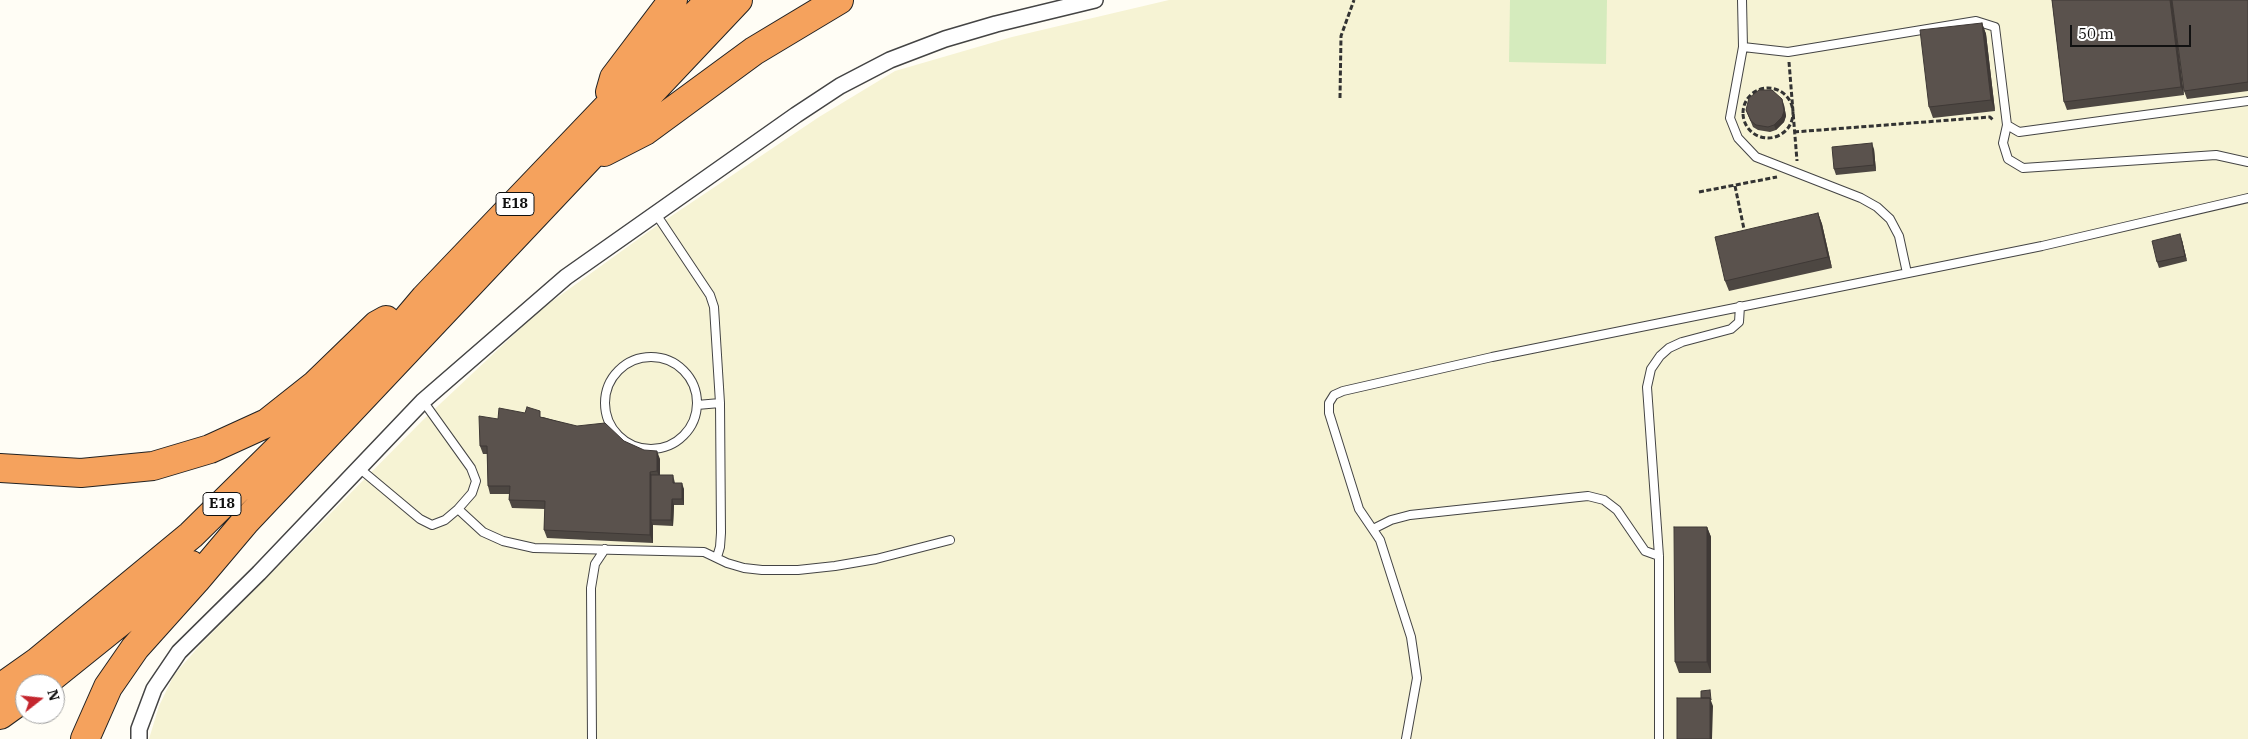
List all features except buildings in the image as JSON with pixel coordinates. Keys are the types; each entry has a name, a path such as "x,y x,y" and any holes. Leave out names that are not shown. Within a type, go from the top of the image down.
{"highway":[{"path":"604,110 614,78 673,0"},
{"name":"E18","path":"0,688 37,662 191,535 392,337 425,298 710,0"},
{"name":"E18","path":"55,674 245,522 738,0"},
{"path":"589,159 616,147 645,130 754,51 839,0"},
{"path":"0,468 81,473 153,466 210,450 266,422 315,385 377,325 425,298"},
{"path":"85,739 108,687 135,648 245,522"},
{"path":"0,715 15,704"}],"street":[{"path":"138,739 154,689 180,652 423,401 566,277 840,86 890,60 944,39 996,24 1095,0"}],"lane":[{"path":"1742,0 1743,47 1730,118 1738,138 1756,157 1861,198 1878,207 1890,219 1899,236 1907,273"},
{"path":"1743,47 1788,52 1976,21 1995,26 2007,125 2003,143 2008,159 2023,168 2216,155 2248,162"},
{"path":"2007,125 2019,132 2248,101"},
{"path":"1406,739 1417,678 1411,637 1388,562 1373,528 1359,509 1329,413 1329,403 1334,395 1343,391 1492,356 2042,246 2248,198"},
{"path":"656,214 710,296 714,307 720,403 721,533 717,557"},
{"path":"1659,739 1658,556 1648,387 1651,368 1669,348 1682,342 1732,330 1740,322 1740,306"},
{"path":"644,358 660,358 675,364 687,374 695,389 697,405 694,421 686,434 673,444 658,449 642,449 627,443 615,432 608,418 605,402 608,386 616,373 629,363 644,358"},
{"path":"359,468 420,519 432,524 445,520 458,510 472,493 476,481 471,468 423,401"},
{"path":"697,405 720,403"},
{"path":"1373,528 1391,520 1410,515 1588,496 1604,500 1617,510 1645,551 1658,556"},
{"path":"458,510 483,532 503,541 534,548 685,550 704,552 726,563 762,570 798,570 876,559 950,540"},
{"path":"592,739 591,588 595,564 605,549"}],"path":[{"path":"1340,98 1342,36 1354,0"},
{"path":"1699,192 1798,173 1788,52"},
{"path":"1762,88 1779,90 1791,102 1793,111 1789,128 1775,138 1767,139 1752,133 1743,120 1742,112 1748,96 1762,88"},
{"path":"1735,186 1744,229"}],"shaded area":[{"path":"1169,0 2248,0 2248,739 149,739 159,706 174,675 201,644 424,419 540,310 655,227 819,117 895,71 1012,37"}],"green space":[{"path":"1510,0 1607,0 1606,64 1509,62"}]}
